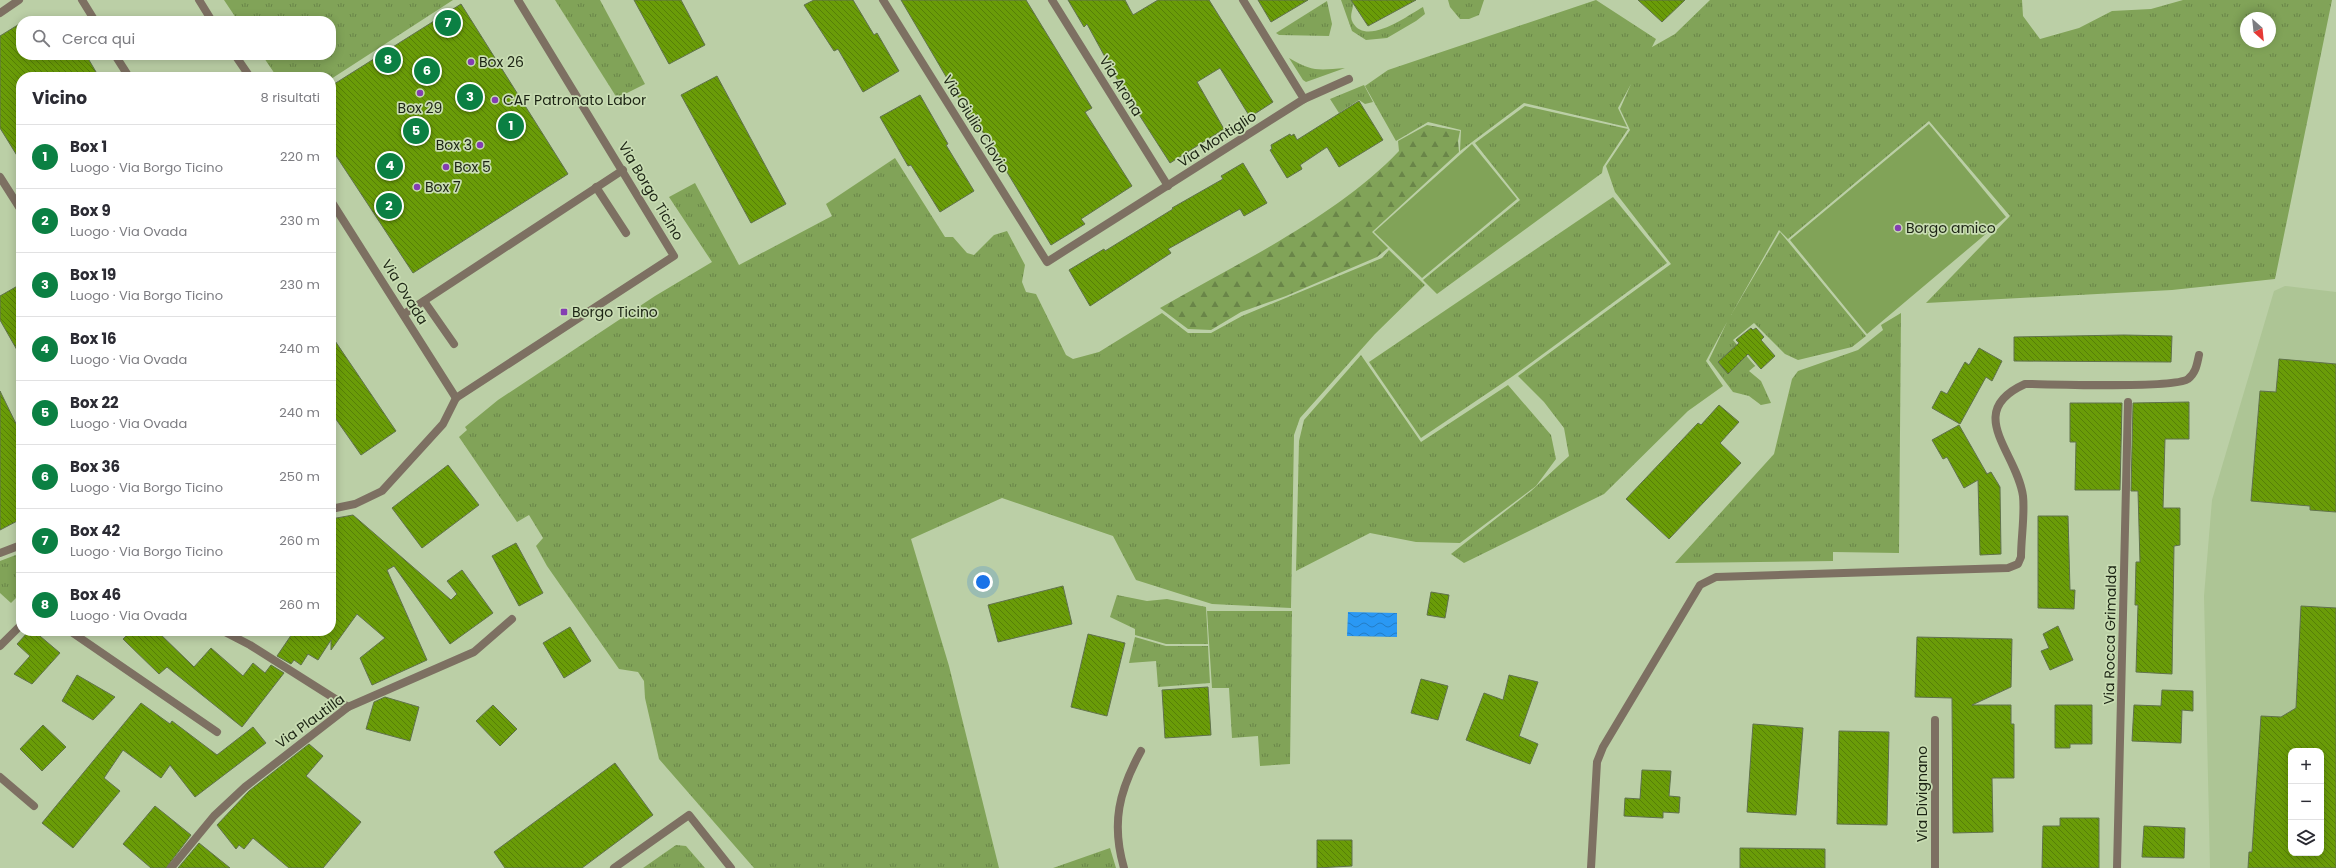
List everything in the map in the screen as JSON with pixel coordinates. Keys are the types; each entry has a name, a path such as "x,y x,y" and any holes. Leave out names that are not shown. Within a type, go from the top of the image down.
{"street":[{"path":"0,13 7,3 19,0"},
{"path":"82,0 92,16"},
{"path":"198,0 209,16"},
{"name":"Via Borgo Ticino","path":"456,398 674,256 623,170 518,0"},
{"name":"Via Giulio Clovio","path":"883,0 1047,262"},
{"name":"Via Arona","path":"1052,0 1168,186"},
{"path":"1243,0 1304,99"},
{"path":"118,60 126,72"},
{"path":"238,60 247,72"},
{"name":"Via Montiglio","path":"1047,262 1304,99 1349,79"},
{"path":"404,314 623,170"},
{"path":"0,177 16,202"},
{"path":"596,187 626,233"},
{"name":"Via Ovada","path":"336,209 456,398"},
{"path":"424,301 454,344"},
{"path":"1591,868 1597,762 1603,747 1700,585 1716,577 2008,568 2018,564 2021,557 2022,496 2017,476 1994,423 1997,407 2009,391 2025,384 2149,384 2186,380 2195,372 2199,355"},
{"path":"336,508 355,504 382,491 443,424 456,398"},
{"name":"Via Rocca Grimalda","path":"2117,868 2128,402"},
{"path":"0,552 16,547"},
{"name":"Via Plautilla","path":"171,868 214,816 245,787 348,707 474,652 512,619"},
{"path":"0,646 16,630"},
{"path":"77,636 217,732"},
{"path":"233,636 250,645 348,707"},
{"name":"Via Divignano","path":"1935,720 1935,868"},
{"path":"1124,868 1119,851 1116,821 1127,776 1141,751"},
{"path":"0,777 34,806"},
{"path":"614,868 689,815 732,868"}],"shaded area":[{"path":"2285,286 2336,292 2336,868 2210,868 2204,596 2212,500 2274,291"}],"green space":[{"path":"224,0 453,0 336,76 336,72 274,72 265,60 336,60 336,16 235,16"},
{"path":"555,0 600,0 645,84 617,98"},
{"path":"1341,0 1353,0 1351,17 1353,23 1359,29 1368,31 1387,27 1423,7 1425,14 1387,38 1366,40 1352,31"},
{"path":"1448,0 1484,0 1479,15 1469,19 1460,19 1450,7"},
{"path":"1596,0 1656,39 1652,47 1675,34 1710,0 2022,0 2023,16 2040,39 2079,28 2112,11 2151,9 2183,0 2332,0 2275,279 2172,290 1926,303 2010,216 1929,121 1788,239 1779,230 1731,315 1780,232 1866,336 1852,347 1798,360 1785,354 1754,323 1733,340 1755,366 1749,371 1761,381 1771,403 1761,405 1749,396 1733,392 1709,360 1727,322 1706,361 1723,386 1688,411 1604,494 1464,563 1451,554 1531,491 1569,456 1564,428 1544,402 1518,376 1671,264 1615,192 1606,166 1630,130 1620,109 1631,84 1618,108 1627,127 1524,103 1460,151 1461,130 1428,122 1396,141 1365,86 1388,70"},
{"path":"1327,1 1332,24 1329,36 1279,35 1276,33"},
{"path":"1289,58 1310,68 1345,68 1306,82 1303,80"},
{"path":"1364,85 1373,102 1365,104 1359,100 1339,113 1330,99"},
{"path":"1525,106 1628,129 1603,167 1602,173 1437,294 1423,280 1520,200 1475,143"},
{"name":"Borgo amico","path":"1929,124 2006,217 1867,334 1790,240"},
{"path":"1427,125 1460,131 1458,141 1459,152 1372,232 1388,248 1377,257 1286,296 1241,312 1211,330 1188,329 1160,308 1254,256 1317,218 1374,175 1399,151 1398,141"},
{"path":"1472,144 1517,199 1422,278 1374,232"},
{"path":"895,158 945,237 953,237 967,253 974,255 994,235 1007,231 1025,265 1022,282 1026,292 1036,294 1066,355 1073,359 1099,352 1162,313 1188,333 1211,333 1242,316 1382,258 1389,250 1425,285 1375,334 1300,418 1294,435 1291,608 1212,604 1136,580 1113,536 1002,498 911,539 949,666 999,868 754,868 659,759 645,698 644,681 638,672 619,669 547,566 536,546 543,538 529,515 517,522 459,437 467,430 465,427 498,400 655,296 712,262 669,197 695,183 739,265 832,216 826,204"},
{"path":"1613,197 1667,263 1513,376 1421,438 1369,362"},
{"path":"1901,313 1899,553 1833,552 1833,561 1675,563 1774,454 1792,379 1798,371 1858,350 1883,330 1881,325"},
{"path":"1361,355 1421,442 1508,385 1551,435 1556,459 1536,486 1460,543 1416,542 1370,533 1296,571 1299,441 1304,420"},
{"path":"16,555 16,598 11,603 0,593 0,561"},
{"path":"1117,595 1147,601 1167,599 1206,607 1208,644 1166,644 1135,635 1135,629 1110,617"},
{"path":"1207,611 1292,611 1290,764 1260,766 1258,736 1232,738 1229,688 1212,688"},
{"path":"1135,637 1166,646 1208,646 1210,683 1158,687 1156,661 1129,663"},
{"path":"676,845 686,846 705,868 643,868"},
{"path":"1110,848 1116,868 1053,868"}],"water":[{"path":"1348,612 1397,613 1397,637 1347,636"}],"building":[{"path":"634,0 681,0 705,45 669,64"},
{"path":"814,0 853,0 874,35 877,33 899,71 863,92 838,49 834,51 804,5"},
{"path":"901,0 1026,0 1092,108 1085,112 1132,186 1081,219 1085,224 1051,245 981,129 978,131"},
{"path":"1068,0 1125,0 1133,15 1158,0 1209,0 1273,102 1250,117 1220,68 1197,82 1224,129 1170,163 1122,88 1087,24 1084,27"},
{"path":"1258,0 1308,0 1271,22"},
{"path":"1351,0 1416,0 1368,26"},
{"path":"1638,0 1685,0 1662,22"},
{"path":"461,4 568,174 413,273 336,156 336,83"},
{"path":"16,26 16,60 89,60 96,72 16,72 16,154 0,128 0,36"},
{"path":"717,76 786,204 751,223 681,95"},
{"path":"920,95 948,144 946,145 974,191 940,212 911,165 908,166 880,117"},
{"path":"1359,101 1383,140 1339,167 1327,147 1300,165 1302,169 1287,178 1270,150 1272,149 1271,145 1290,134 1291,136 1294,134 1297,140"},
{"path":"1243,163 1267,203 1244,216 1240,209 1168,249 1171,253 1090,306 1069,270 1104,249 1105,251 1173,209 1172,208 1223,179 1221,176"},
{"path":"16,287 16,348 0,320 0,296"},
{"path":"1751,328 1753,330 1756,328 1764,337 1761,340 1775,356 1761,369 1748,354 1728,374 1718,362 1739,343 1736,340"},
{"path":"2124,335 2172,336 2171,362 2014,361 2014,337"},
{"path":"336,342 396,431 361,455 336,419"},
{"path":"1979,348 2002,361 1992,381 1986,377 1960,424 1932,408 1941,391 1947,394 1965,362 1969,365"},
{"path":"2279,359 2336,364 2336,512 2310,510 2310,506 2251,501 2260,391 2276,392"},
{"path":"0,391 16,424 16,522 0,530"},
{"path":"2189,402 2189,439 2165,439 2163,508 2180,508 2180,545 2174,546 2172,674 2136,672 2138,605 2135,605 2136,562 2140,562 2138,491 2131,491 2133,403"},
{"path":"2070,403 2122,403 2120,490 2075,490 2076,442 2070,442"},
{"path":"1719,405 1739,422 1720,443 1741,463 1669,539 1626,499 1698,423 1701,425"},
{"path":"1959,425 1987,474 1991,472 2000,487 2001,554 1980,555 1978,480 1964,488 1947,457 1943,459 1932,440"},
{"path":"448,465 479,505 422,548 392,508"},
{"path":"353,515 451,600 457,594 447,581 462,570 493,613 450,644 394,566 387,570 427,660 372,685 360,658 385,638 357,614 331,650 331,640 318,660 308,654 301,665 294,660 291,664 277,656 291,636 336,636 336,518"},
{"path":"2038,516 2068,516 2070,590 2075,590 2074,609 2038,608"},
{"path":"516,543 543,593 519,606 492,556"},
{"path":"1063,586 1072,624 998,642 988,605"},
{"path":"1431,592 1449,595 1445,618 1427,615"},
{"path":"2301,606 2336,608 2336,868 2248,868 2249,852 2252,852 2261,716 2281,717 2296,708"},
{"path":"2058,626 2073,660 2050,670 2041,651 2049,648 2043,634"},
{"path":"570,627 591,661 564,678 543,643"},
{"path":"1088,634 1125,643 1107,716 1071,707"},
{"path":"24,636 40,636 60,653 32,684 14,674 30,656 17,644"},
{"path":"126,636 162,636 194,667 211,648 243,676 253,663 265,673 271,665 284,673 242,727 167,667 159,674 123,639"},
{"path":"1917,637 2012,639 2011,687 1972,705 2011,705 2011,724 2014,724 2014,778 1992,778 1993,832 1953,833 1952,698 1915,697"},
{"path":"77,675 115,697 93,720 62,701"},
{"path":"1509,675 1538,682 1519,736 1538,744 1530,764 1466,740 1484,693 1503,700"},
{"path":"1421,679 1448,686 1438,720 1411,713"},
{"path":"1208,687 1211,735 1165,738 1162,690"},
{"path":"2162,690 2193,691 2193,711 2182,710 2181,743 2132,741 2134,705 2161,706"},
{"path":"385,697 419,707 410,741 366,729 374,702"},
{"path":"141,703 170,724 172,721 217,755 253,727 266,743 195,797 170,765 161,778 123,750 104,778 120,791 73,848 42,823"},
{"path":"493,705 517,729 500,746 476,721"},
{"path":"2055,705 2092,705 2092,744 2070,744 2070,748 2055,748"},
{"path":"1753,724 1803,728 1796,815 1747,812"},
{"path":"43,725 66,747 42,771 20,749"},
{"path":"1839,731 1889,732 1887,825 1837,824"},
{"path":"309,744 323,756 306,776 361,822 323,868 289,868 253,838 244,849 239,845 236,849 217,825 249,791"},
{"path":"615,763 653,815 582,868 505,868 494,852"},
{"path":"1642,770 1671,771 1669,796 1680,797 1679,813 1663,812 1663,818 1624,816 1625,798 1640,799"},
{"path":"155,806 191,835 166,868 151,868 123,844"},
{"path":"2060,818 2099,818 2099,868 2042,868 2043,826 2060,826"},
{"path":"2144,826 2185,828 2184,858 2142,857"},
{"path":"1317,840 1352,840 1352,866 1317,868"},
{"path":"199,843 230,868 178,868"},
{"path":"1740,848 1825,849 1825,868 1740,868"}],"place":[{"name":"Box 42","path":"448,23"},
{"name":"Box 46","path":"388,60"},
{"name":"Box 26","path":"471,62"},
{"name":"Box 36","path":"427,71"},
{"name":"Box 29","path":"420,93"},
{"name":"Box 19","path":"470,97"},
{"name":"CAF Patronato Labor","path":"495,100"},
{"name":"Box 1","path":"511,126"},
{"name":"Box 22","path":"416,131"},
{"name":"Box 3","path":"480,145"},
{"name":"Box 16","path":"390,166"},
{"name":"Box 5","path":"446,167"},
{"name":"Box 7","path":"417,187"},
{"name":"Box 9","path":"389,206"},
{"name":"Borgo amico","path":"1898,228"},
{"name":"Borgo Ticino","path":"564,312"}]}
